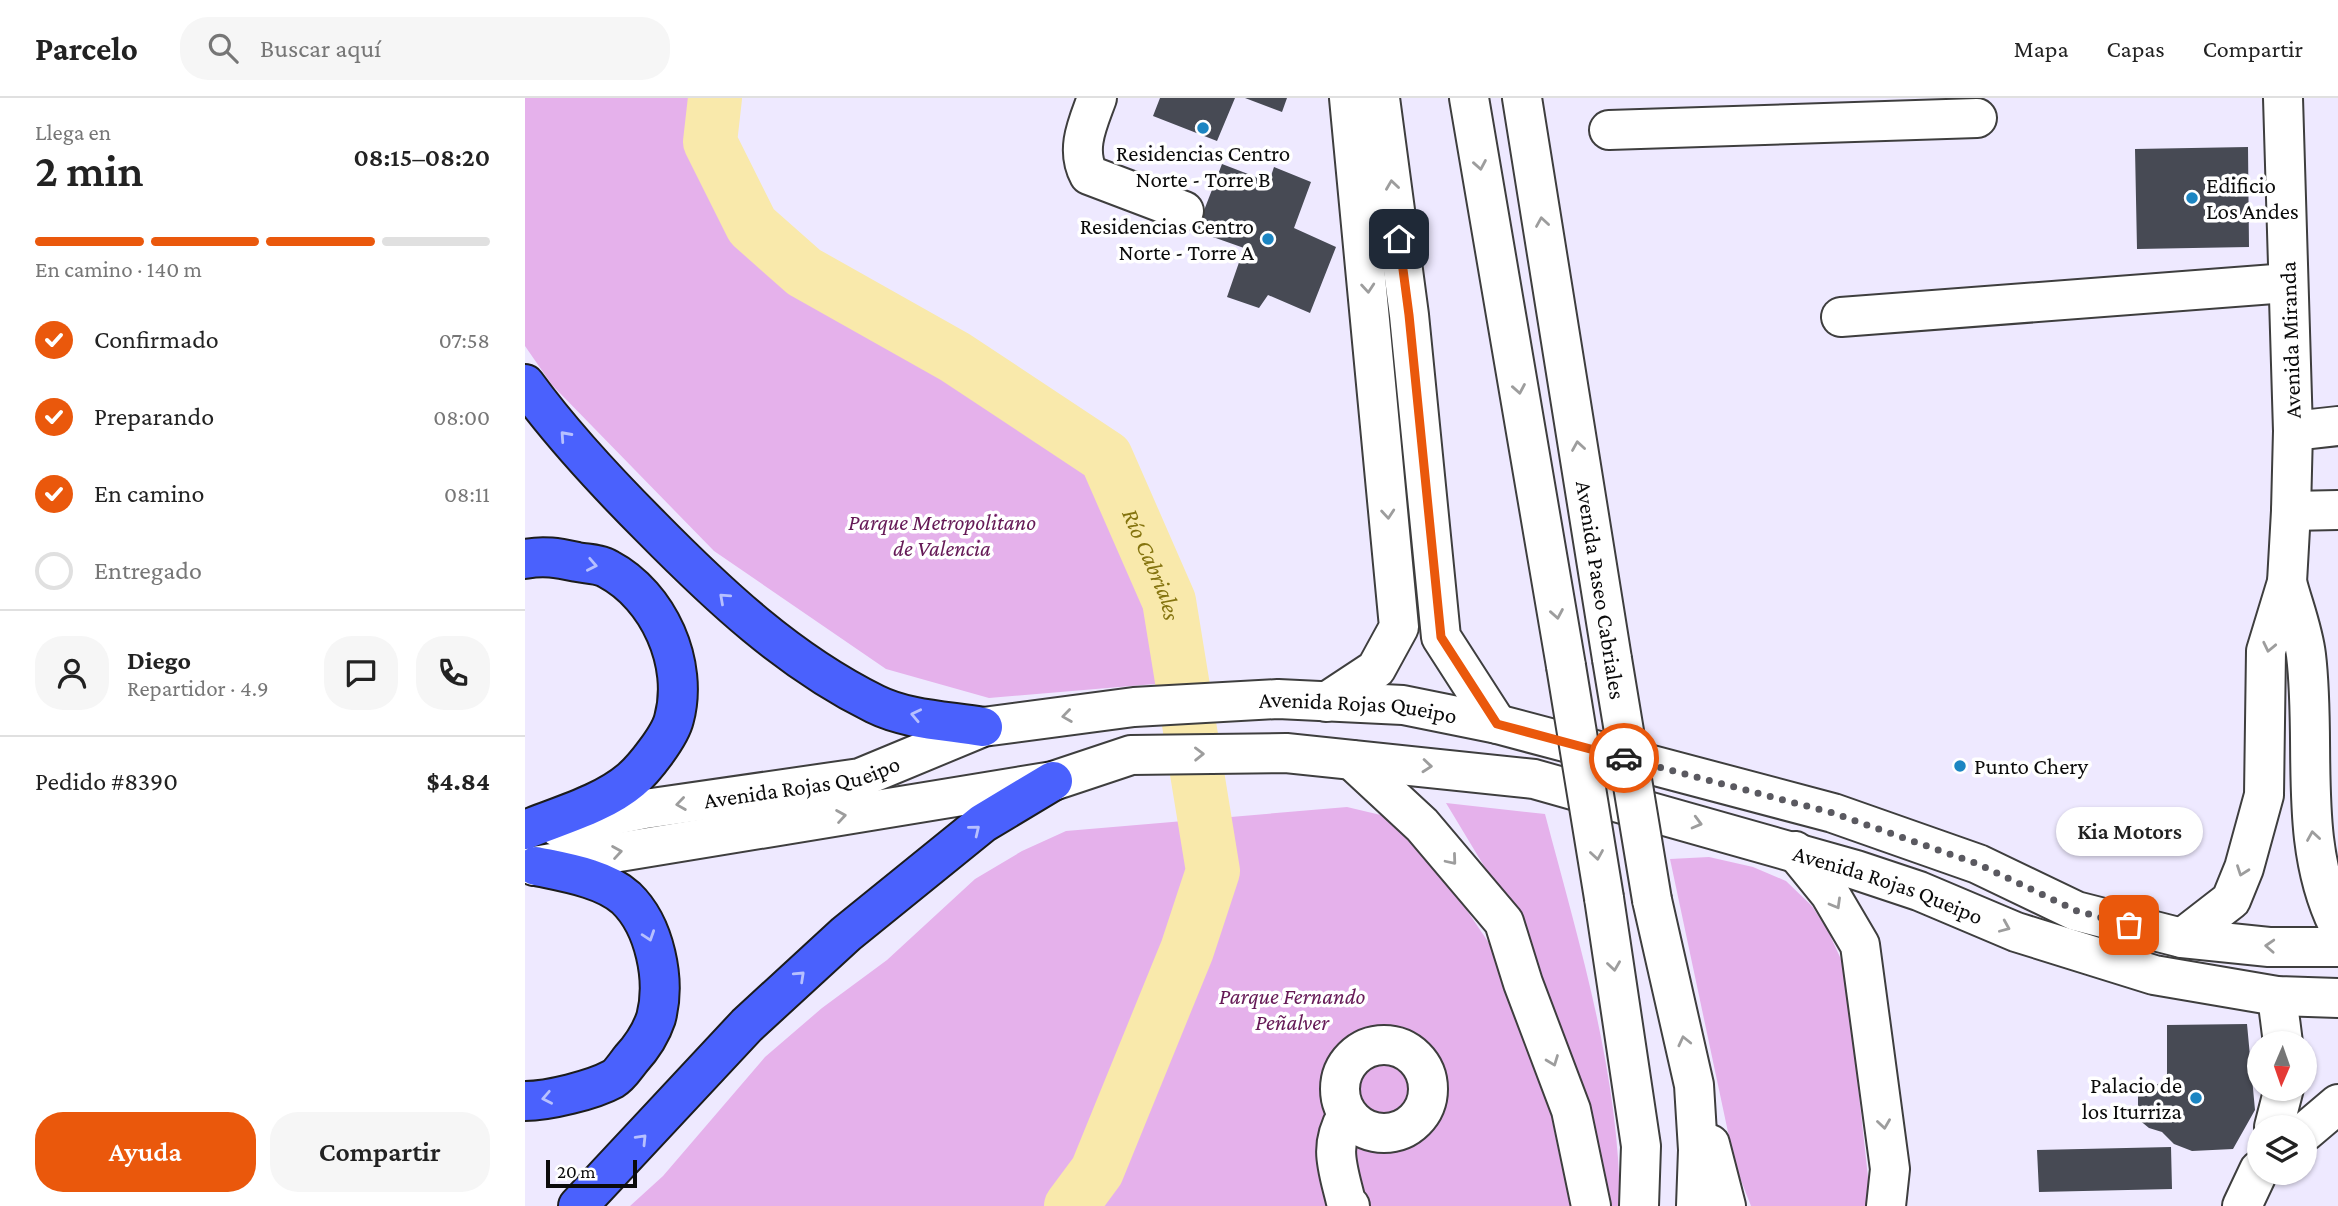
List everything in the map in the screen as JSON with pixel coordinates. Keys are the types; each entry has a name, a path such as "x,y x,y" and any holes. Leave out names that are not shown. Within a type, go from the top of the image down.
{"highway":[{"path":"525,384 551,419 622,498 690,567 752,623 817,670 877,705 915,716 983,727"},
{"path":"525,559 542,555 607,568 645,597 662,626 674,657 679,689 674,722 632,780 595,802 528,849 625,897 645,923 657,957 660,995 655,1020 642,1048 614,1078 542,1101 525,1101"},
{"path":"578,1206 747,1025 846,934 983,823 1053,781"}],"street":[{"path":"1097,98 1084,135 1083,164 1089,174 1184,211"},
{"path":"1326,702 1376,669 1398,627 1349,98"},
{"path":"1380,98 1409,315 1441,637 1497,724"},
{"name":"Avenida Paseo Cabriales","path":"1469,98 1604,898 1641,1146 1639,1206"},
{"name":"Avenida Paseo Cabriales","path":"1522,98 1652,900 1694,1085 1698,1150 1696,1206"},
{"name":"Avenida Miranda","path":"2182,938 2231,900 2244,868 2264,794 2266,651 2287,582 2291,511 2293,431 2283,98"},
{"path":"1609,130 1847,110 1977,118"},
{"path":"1841,317 2288,283"},
{"path":"2293,431 2338,426"},
{"path":"2291,511 2338,510"},
{"name":"Avenida Miranda","path":"2287,582 2306,654 2312,832 2326,901 2338,925"},
{"name":"Avenida Rojas Queipo","path":"528,849 645,810 860,778 983,727 1134,707 1278,699 1403,705 1497,724 1833,813 1978,864 2077,911 2182,938 2269,947 2338,947"},
{"name":"Avenida Rojas Queipo","path":"528,849 1053,781 1131,755 1286,753 1534,779 1794,851 1919,891 2016,932 2154,975 2277,996 2338,998"},
{"path":"1352,760 1422,825 1503,922 1571,1110 1591,1206"},
{"path":"1794,851 1830,894 1860,945 1890,1169 1887,1206"},
{"path":"2277,996 2281,1031"},
{"path":"1694,1085 1726,1206"},
{"path":"2317,1122 2338,1104"},
{"path":"1347,1115 1338,1130 1335,1151 1346,1202 1350,1206"},
{"path":"2242,1206 2252,1185"}],"green space":[{"name":"Parque Metropolitano de Valencia","path":"525,98 712,98 710,103 728,209 803,294 1119,470 1181,635 1190,681 989,698 886,669 714,551 552,385 525,346"},
{"path":"1446,803 1545,814 1583,959 1605,1057 1613,1106 1620,1206 1605,1206 1515,930 1487,871"},
{"name":"Parque Fernando Peñalver","path":"1347,807 1389,817 1466,909 1495,952 1541,1068 1570,1206 630,1206 663,1176 765,1057 822,1008 887,960 975,879 1022,851 1066,831"},
{"path":"1709,857 1753,867 1786,881 1812,906 1828,931 1845,968 1870,1195 1868,1206 1751,1206 1735,1165 1670,859"}],"building":[{"name":"Residencias Centro Norte - Torre B","path":"1160,98 1235,98 1217,141 1153,116"},
{"name":"Residencias Centro Norte - Torre B","path":"1245,98 1287,98 1282,112"},
{"name":"Edificio Los Andes","path":"2248,147 2249,247 2137,249 2135,149"},
{"name":"Residencias Centro Norte - Torre A","path":"1222,164 1269,182 1274,167 1311,182 1294,228 1336,247 1310,313 1268,295 1259,308 1227,297 1244,248 1196,231"},
{"name":"Palacio de los Iturriza","path":"2247,1024 2247,1101 2254,1101 2255,1110 2252,1115 2247,1115 2247,1124 2233,1149 2192,1151 2174,1144 2162,1132 2149,1128 2138,1119 2138,1086 2167,1083 2167,1025"},
{"name":"Palacio de los Iturriza","path":"2171,1147 2172,1189 2039,1192 2037,1150"}],"waterway":[{"name":"Río Cabriales","path":"715,98 710,142 752,226 804,272 955,357 1106,457 1169,601 1213,871 1187,950 1097,1171 1071,1206"}],"way so far":[{"path":"1624,758 1833,813 1978,864 2077,911 2129,925"}],"place":[{"name":"Residencias Centro Norte - Torre B","path":"1203,128"},
{"name":"Edificio Los Andes","path":"2192,198"},
{"name":"Residencias Centro Norte - Torre A","path":"1268,239"},
{"name":"Punto Chery","path":"1960,766"},
{"name":"Kia Motors","path":"2129,925"},
{"name":"Palacio de los Iturriza","path":"2196,1098"}],"route":[{"path":"1399,239 1441,637 1497,724 1624,758"}]}
